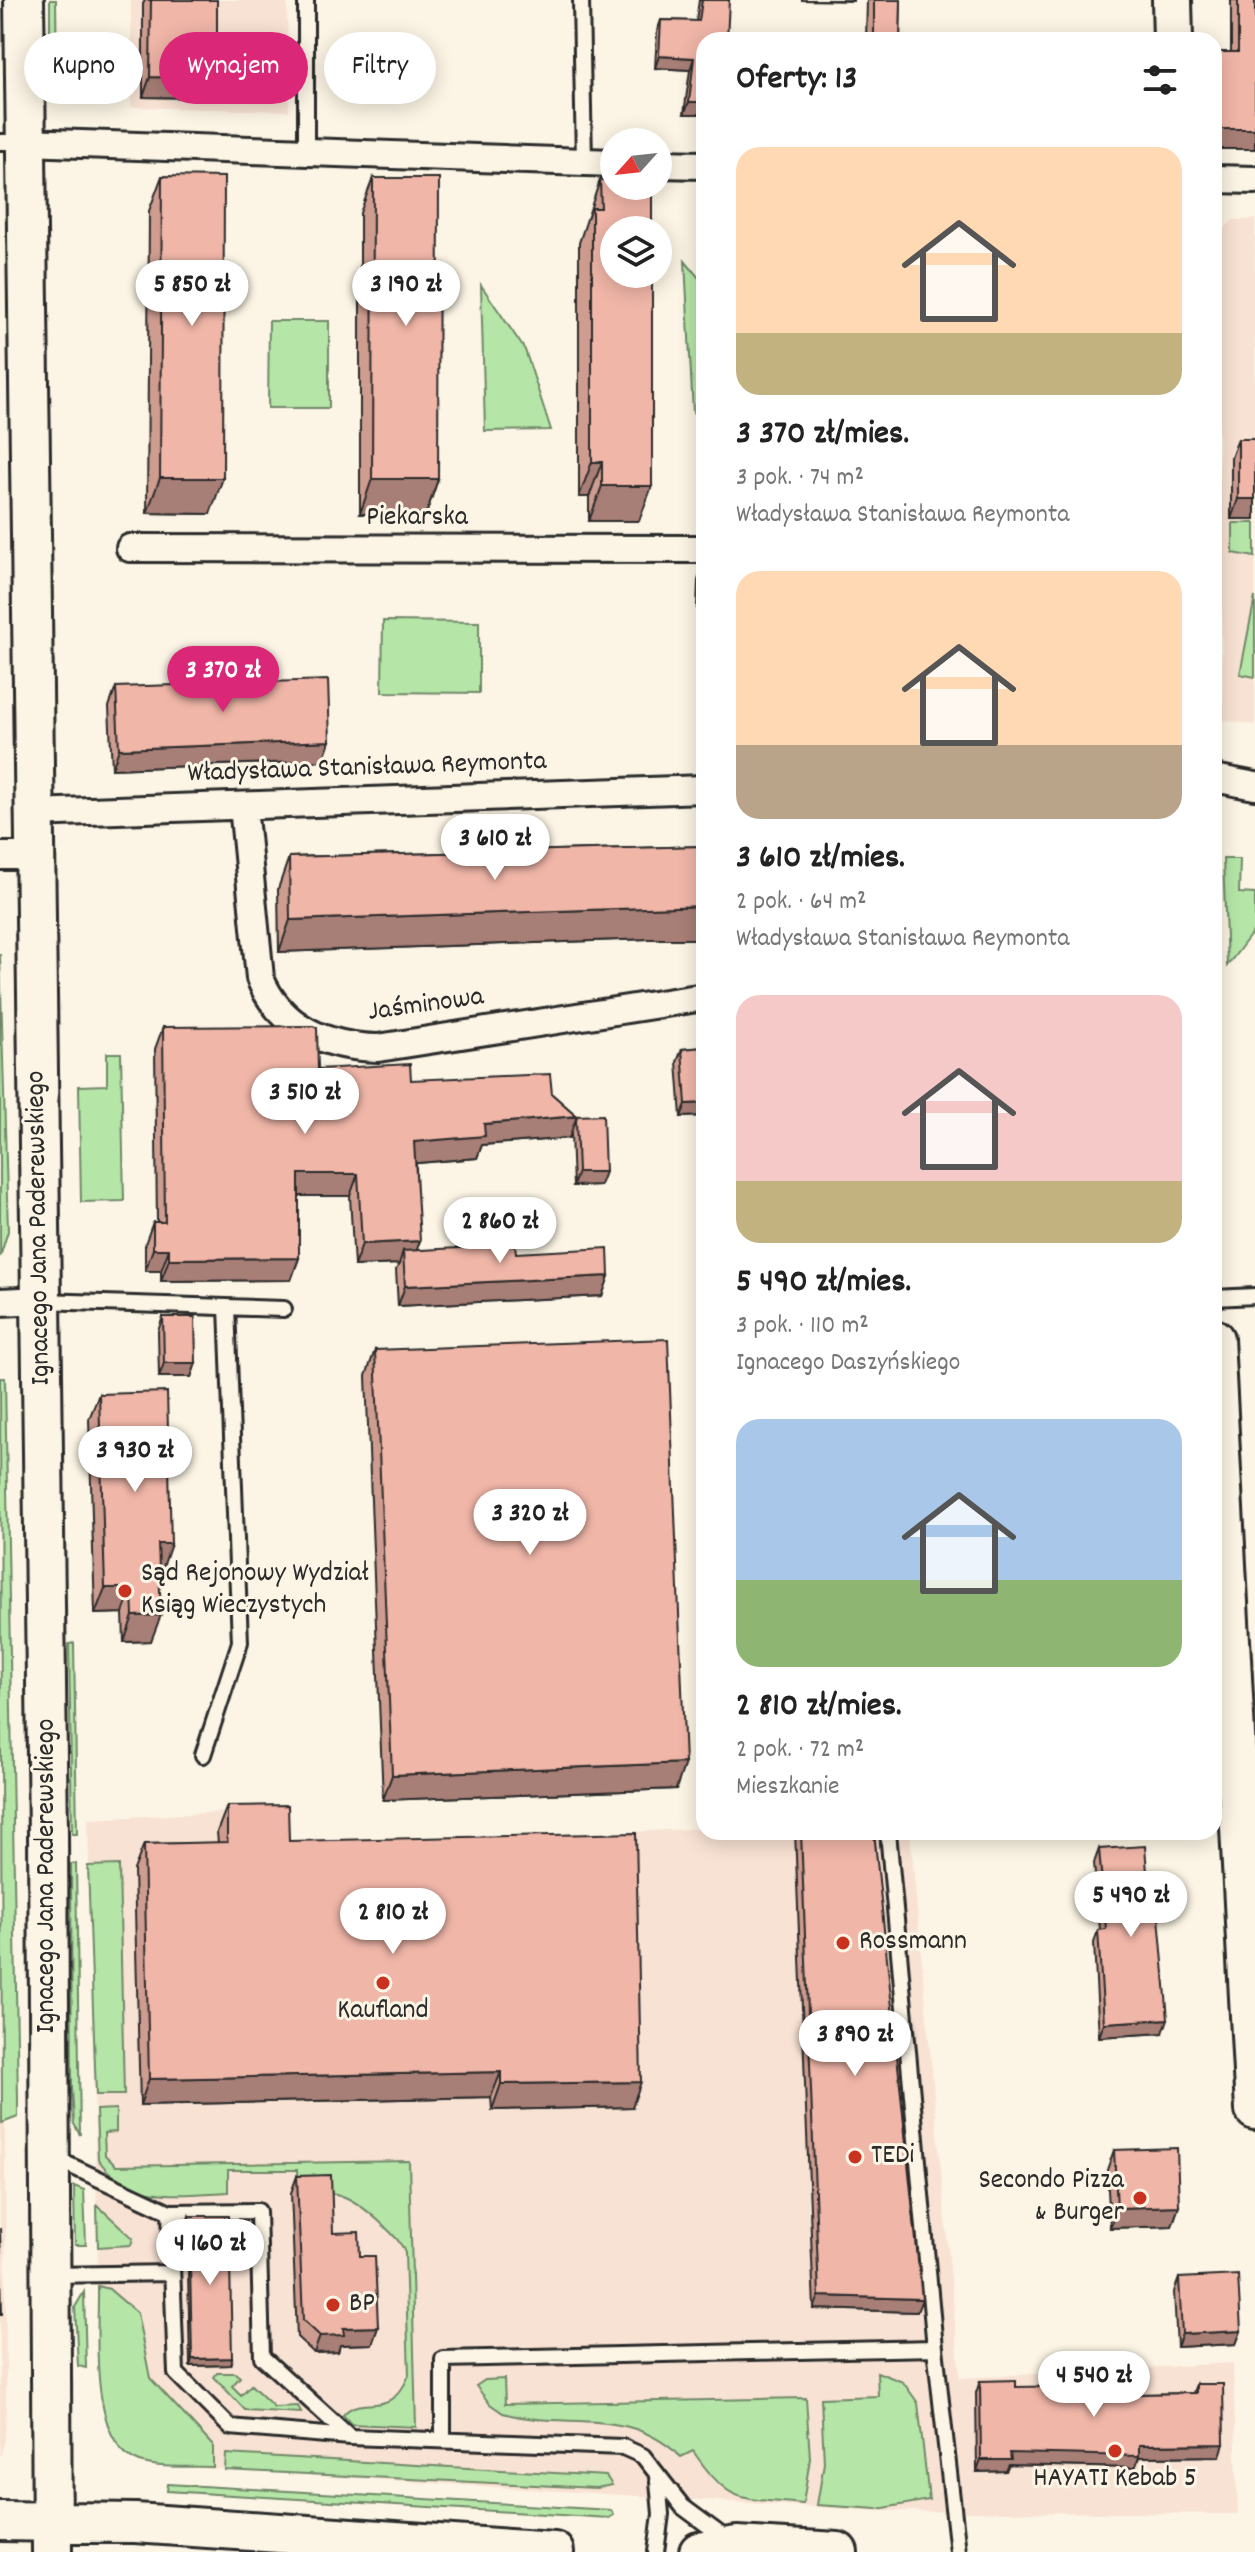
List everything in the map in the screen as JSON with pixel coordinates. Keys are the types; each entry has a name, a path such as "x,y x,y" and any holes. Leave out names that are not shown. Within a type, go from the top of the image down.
{"main road":[{"name":"Ignacego Jana Paderewskiego","path":"24,0 13,142 33,813 17,856 42,1300 52,2537"},
{"path":"1172,0 1173,32"},
{"path":"1222,1489 1255,2110"},
{"path":"0,2521 52,2537 135,2523 554,2552"},
{"path":"699,2552 737,2546 838,2552"}],"street":[{"path":"13,142 600,163"},
{"path":"672,164 696,165"},
{"path":"1222,179 1255,180"},
{"name":"Piekarska","path":"130,548 696,549"},
{"path":"1222,780 1255,786"},
{"name":"Władysława Stanisława Reymonta","path":"33,813 696,789"},
{"name":"Jaśminowa","path":"243,806 260,978 269,1000 281,1015 306,1031 350,1047 378,1048 696,998"},
{"path":"0,1302 42,1300"}],"lane":[{"path":"306,0 306,152"},
{"path":"581,0 584,162"},
{"path":"1222,1298 1255,1296"},
{"path":"42,1300 284,1309"},
{"path":"203,1755 240,1642 227,1307"},
{"path":"889,1840 935,2348 958,2552"},
{"path":"49,2156 170,2212 258,2211 262,2357 350,2437"},
{"path":"170,2212 176,2373 230,2427 350,2437 623,2447 643,2456 683,2507 737,2546"},
{"path":"50,2275 172,2273"},
{"path":"443,2440 443,2359 935,2348"},
{"path":"656,2552 661,2514 657,2476"}],"shaded area":[{"path":"131,0 287,0 288,32 159,32 159,104 289,104 289,111 131,107 131,104 143,104 143,32 131,32"},
{"path":"1255,219 1255,725 1223,720 1222,231 1233,220"},
{"path":"286,1809 288,1851 696,1828 696,1840 911,1840 960,2378 1233,2363 1238,2514 877,2511 225,2470 143,2463 129,2456 110,2432 101,2405 88,1819"},
{"path":"0,2112 5,2112 6,2400 5,2439 0,2458"}],"green space":[{"path":"50,0 56,0 56,32 50,32"},
{"path":"685,261 696,274 696,413 693,413"},
{"path":"481,285 525,350 551,430 485,431"},
{"path":"269,321 329,321 329,408 268,408"},
{"path":"1233,523 1255,523 1255,557 1233,553"},
{"path":"1255,597 1255,677 1240,674"},
{"path":"383,621 479,622 479,693 382,692"},
{"path":"1223,859 1240,859 1239,893 1255,894 1255,929 1227,966"},
{"path":"0,954 8,1231 0,1257"},
{"path":"107,1053 121,1053 124,1201 81,1202 79,1086 107,1085"},
{"path":"0,1378 5,1378 18,2099 18,2117 2,2123"},
{"path":"74,1643 77,1834 72,1834 69,1644"},
{"path":"71,1864 76,1864 80,2135 74,2124 72,2088"},
{"path":"119,1865 124,2095 96,2095 88,1866"},
{"path":"116,2109 116,2132 104,2133 105,2155 116,2166 409,2161 416,2427 351,2424 343,2415 358,2406 393,2398 409,2375 405,2253 392,2234 353,2201 324,2191 298,2189 297,2170 228,2170 228,2192 157,2193 124,2183 98,2159 96,2110"},
{"path":"74,2186 84,2190 86,2245 75,2245"},
{"path":"97,2205 133,2238 131,2245 98,2247"},
{"path":"98,2286 109,2289 137,2313 150,2378 213,2446 213,2467 140,2462 123,2451 111,2433 100,2384"},
{"path":"84,2292 86,2368 78,2366 75,2307"},
{"path":"877,2372 903,2382 918,2403 929,2500 878,2509 817,2505 824,2463 821,2398 878,2396"},
{"path":"217,2373 235,2373 240,2377 232,2386 241,2395 251,2385 274,2407 298,2406 301,2413 245,2410 214,2377"},
{"path":"504,2379 505,2404 806,2398 810,2458 803,2504 739,2496 717,2482 693,2451 681,2457 639,2430 595,2422 527,2418 503,2413 490,2404 476,2386 485,2380"},
{"path":"226,2454 606,2476 612,2485 596,2488 225,2470"},
{"path":"168,2484 611,2510 614,2515 609,2518 167,2491"}],"building":[{"path":"151,0 217,0 217,32 159,32 159,77 150,77"},
{"path":"702,0 729,0 727,32 696,32 696,102 689,102 694,58 659,56 661,20 699,21"},
{"path":"874,0 901,0 900,32 874,32"},
{"path":"1238,0 1255,0 1255,129 1222,129 1222,52 1238,52"},
{"path":"162,176 224,177 223,478 160,478"},
{"path":"373,178 439,178 438,479 372,479"},
{"path":"601,200 652,200 652,216 600,216 600,288 652,288 652,486 602,486 602,462 592,462 592,208 601,208"},
{"path":"1238,439 1255,439 1255,499 1238,499"},
{"path":"328,680 330,741 119,749 116,687"},
{"path":"696,846 696,906 290,920 289,857"},
{"path":"163,1027 317,1028 318,1069 410,1064 411,1080 550,1074 552,1094 577,1116 484,1124 485,1136 414,1142 420,1241 362,1244 358,1174 299,1174 299,1258 169,1259 169,1249 153,1249 153,1222 165,1222"},
{"path":"696,1048 696,1103 686,1104 682,1049"},
{"path":"603,1115 605,1172 578,1172 575,1116"},
{"path":"515,1245 516,1253 608,1248 609,1276 405,1286 403,1251"},
{"path":"163,1317 195,1317 196,1363 164,1363"},
{"path":"668,1339 685,1763 392,1775 375,1350"},
{"path":"167,1392 171,1544 158,1544 161,1615 133,1616 132,1588 105,1588 99,1394"},
{"name":"Kaufland","path":"288,1805 289,1841 636,1833 641,2082 501,2084 501,2072 149,2079 144,1844 227,1842 227,1806"},
{"path":"801,1840 875,1840 922,2299 819,2296"},
{"path":"1145,1846 1147,1872 1155,1872 1168,2019 1104,2023 1098,1930 1106,1929 1099,1849"},
{"path":"1177,2148 1179,2206 1117,2208 1114,2150"},
{"path":"331,2175 333,2233 359,2232 360,2256 375,2256 378,2327 343,2328 344,2335 320,2336 303,2320 297,2176"},
{"path":"189,2216 229,2216 232,2358 192,2359"},
{"path":"0,2228 2,2314 0,2314"},
{"path":"1238,2275 1241,2331 1182,2334 1179,2278"},
{"path":"1016,2380 1016,2387 1139,2385 1139,2394 1196,2393 1196,2384 1223,2384 1224,2444 1139,2445 1139,2456 1010,2453 1011,2460 981,2460 980,2381"}],"place":[{"name":"Sąd Rejonowy Wydział Ksiąg Wieczystych","path":"125,1591"},
{"name":"Rossmann","path":"843,1943"},
{"name":"Kaufland","path":"383,1983"},
{"name":"TEDi","path":"855,2157"},
{"name":"Secondo Pizza & Burger","path":"1140,2198"},
{"name":"BP","path":"333,2305"},
{"name":"HAYATI Kebab 5","path":"1115,2451"}]}
